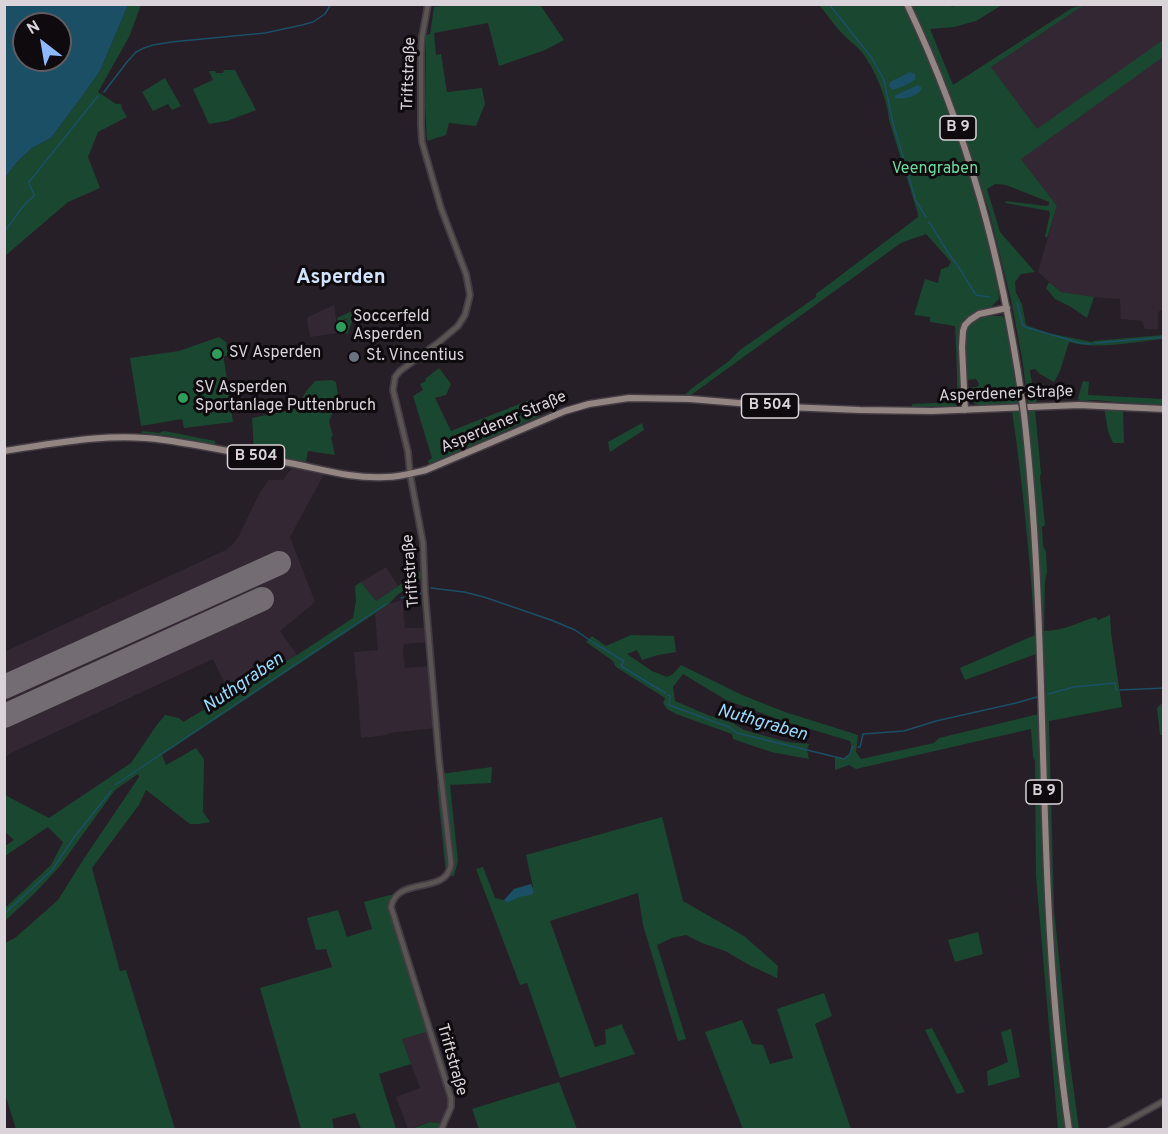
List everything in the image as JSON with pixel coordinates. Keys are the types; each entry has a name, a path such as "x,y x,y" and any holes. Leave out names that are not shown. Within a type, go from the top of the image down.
{"main road":[{"name":"B 9","path":"907,4 936,68 985,211 1004,292 1022,399 1031,473 1037,564 1049,927 1057,1028 1069,1130"},
{"path":"994,310 1004,292"},
{"path":"965,410 962,347 965,325 974,317 1007,308"},
{"path":"964,389 972,404 990,409"},
{"name":"Asperdener Straße","path":"4,451 91,438 144,438 193,445 349,475 375,477 410,474 443,463 565,411 616,399 666,397 835,410 965,410 1095,405 1164,409"}],"street":[{"name":"Triftstraße","path":"428,4 421,55 422,142 441,208 466,274 470,295 465,315 458,326 400,370 393,383 423,543 439,760 451,864 449,872 442,879 403,891 395,896 391,907 451,1098 452,1107 441,1130"},
{"path":"1110,1130 1164,1101"}],"shaded area":[{"path":"1084,5 1163,5 1164,309 1158,312 1158,329 1145,329 1142,321 1121,319 1120,299 1061,292 1038,272 1057,206 1021,159 991,67"},
{"path":"334,305 338,333 310,337 308,317"},
{"path":"292,468 324,474 290,537 315,602 280,631 297,655 230,694 213,659 5,757 4,652 226,550 239,536 260,492 269,480 283,480"},
{"path":"386,567 398,586 376,601 361,582"},
{"path":"402,600 405,628 429,628 430,642 404,644 403,652 405,668 432,666 436,728 361,738 354,652 378,650 375,613 389,604"},
{"path":"430,1031 452,1102 444,1124 430,1122 408,1129 396,1097 420,1088 402,1039"}],"green space":[{"path":"128,5 141,5 129,37 98,92 116,104 121,104 127,117 98,132 88,157 100,188 68,202 5,256 5,178 32,148 51,138 83,95 100,71"},
{"path":"540,5 564,40 545,50 499,66 488,23 434,33 436,55 441,54 447,92 482,88 485,104 476,126 449,123 446,135 427,141 426,35 430,34 434,7"},
{"name":"Veengraben","path":"819,5 904,5 962,147 988,236 999,299 991,307 968,317 961,326 959,342 961,406 912,407 912,404 957,402 955,326 930,322 930,317 914,315 925,279 938,283 941,269 948,267 951,262 926,234 901,243 691,395 685,395 740,350 816,297 816,294 918,217 878,81 863,53 842,33"},
{"path":"910,5 950,5 952,7 956,5 1002,5 976,21 954,27 930,29 953,85 1072,8 1084,5 991,67 1037,129 1163,40 1163,57 1021,159 1057,206 1047,238 1045,236 1049,211 1005,203 1006,201 1046,206 1049,202 1006,185 995,184 987,189 1000,232 1035,272 1021,274 1015,282 1026,325 1048,333 1092,342 1163,335 1163,339 1103,345 1069,342 1054,382 1035,369 1030,370 1037,403 1028,404 1011,300 989,211 949,93"},
{"path":"224,70 235,70 256,110 227,121 209,124 193,89 213,80 209,71 223,73"},
{"path":"165,78 181,106 172,110 168,104 153,111 142,92"},
{"path":"1049,282 1061,292 1094,297 1087,318 1055,299 1046,288"},
{"path":"352,311 352,322 347,335 344,331 339,331 337,318"},
{"path":"990,316 1002,316 1006,321 1019,406 978,405 969,397 967,388 977,387 979,384 976,379 966,380 967,331 976,320"},
{"name":"SV Asperden Sportanlage Puttenbruch","path":"219,337 226,342 228,356 224,356 224,360 233,422 184,428 182,419 141,426 130,358 179,351"},
{"path":"439,368 451,384 446,395 435,398 451,431 532,399 540,416 429,464 428,461 432,458 413,396 423,390 420,384"},
{"path":"332,380 336,382 338,396 329,422 335,455 308,451 306,462 254,452 252,418 302,409 303,397 315,381"},
{"path":"1083,381 1089,382 1088,395 1163,399 1163,405 1096,400 1079,401"},
{"path":"1104,407 1123,408 1124,443 1113,443 1108,431"},
{"path":"1020,410 1030,502 1038,641 1035,642 1036,654 965,680 960,668 1035,635 1026,523 1012,411"},
{"path":"1028,410 1035,410 1045,525 1042,527 1047,572 1044,631 1064,628 1096,617 1098,620 1110,615 1122,707 1049,721 1054,909 1079,1129 1073,1129 1062,1050 1051,900 1040,582"},
{"path":"642,423 644,430 610,452 608,442"},
{"path":"142,431 159,433 164,431 215,441 215,445 142,433"},
{"path":"422,570 422,578 397,595 389,604 162,755 166,765 196,748 204,759 203,812 210,822 190,824 146,790 139,805 92,868 120,971 126,970 175,1129 16,1129 5,1094 5,943 15,938 58,900 139,777 138,774 115,790 60,866 5,921 5,908 51,865 63,842 48,827 5,856 5,846 14,840 5,832 5,795 49,818 131,763 165,715 179,718 183,722 297,655 353,618 356,601 355,586 361,582 376,601"},
{"path":"631,635 674,636 676,652 642,660 637,650 627,654 652,671 667,677 681,665 742,695 785,712 858,735 856,752 861,759 934,743 939,738 1039,714 1050,980 1065,1129 1058,1129 1036,877 1035,761 1031,729 856,769 849,765 835,770 835,757 844,759 849,755 852,749 850,741 780,720 726,700 683,674 673,687 675,701 733,723 744,730 787,742 809,744 807,750 809,759 771,752 733,739 732,734 667,709 663,703 665,698 616,667 613,661 586,642 592,636 606,646"},
{"path":"1163,702 1163,735 1160,735 1157,708"},
{"path":"492,767 491,783 450,785 458,861 454,876 446,875 437,784 441,784 440,774"},
{"path":"662,817 683,901 744,936 778,966 777,978 725,951 686,935 657,945 686,1039 678,1041 643,925 638,893 550,921 595,1047 606,1044 605,1030 622,1024 635,1054 560,1078 527,983 520,985 476,869 483,867 495,898 507,903 533,887 526,855"},
{"path":"390,895 395,896 391,904 430,1031 402,1039 411,1064 379,1074 396,1129 361,1129 355,1113 332,1119 334,1129 301,1129 260,988 332,967 326,949 316,950 307,918 338,910 347,937 372,929 364,902"},
{"path":"978,932 983,954 955,962 948,940"},
{"path":"824,993 832,1016 815,1024 851,1129 743,1129 705,1032 742,1020 752,1044 763,1045 770,1064 793,1058 777,1009"},
{"path":"932,1028 965,1092 957,1094 925,1030"},
{"path":"1011,1029 1020,1077 988,1086 987,1071 1008,1062 1001,1032"},
{"path":"559,1082 577,1129 479,1129 472,1109"},
{"path":"430,1122 444,1124 441,1129 408,1130"}],"water":[{"path":"5,4 128,5 100,71 51,138 32,148 5,178"},
{"path":"910,72 915,74 915,80 892,90 889,86 890,82"},
{"path":"918,85 922,88 914,96 894,98 896,95"},
{"path":"531,884 534,892 531,895 519,897 507,903 504,900 514,889"}],"waterway":[{"path":"104,92 136,52 144,48 171,42 265,33 302,25 313,22 325,14 331,4"},
{"path":"829,4 872,58 884,80 893,123 916,201 926,217"},
{"path":"4,232 24,205 34,196 29,182 98,96"},
{"path":"929,222 957,265"},
{"path":"958,266 976,295 990,297"},
{"path":"1017,302 1023,326 1080,343 1091,344"},
{"path":"1155,338 1164,337"},
{"path":"1095,343 1153,338"},
{"name":"Nuthgraben","path":"431,588 484,597 575,630 624,661 621,666 665,693"},
{"name":"Nuthgraben","path":"401,598 421,593"},
{"name":"Nuthgraben","path":"115,785 386,604"},
{"name":"Nuthgraben","path":"1048,694 1074,687 1115,683 1117,690"},
{"name":"Nuthgraben","path":"1120,690 1164,688"},
{"name":"Nuthgraben","path":"668,695 670,696 669,705 729,727 737,733 844,759 854,747"},
{"name":"Nuthgraben","path":"858,747 860,747 863,734 904,731 1037,697"},
{"name":"Nuthgraben","path":"4,914 52,870 75,836 111,791"}],"runway":[{"path":"4,687 279,563"},
{"path":"4,716 262,599"}],"place":[{"name":"Soccerfeld Asperden","path":"341,327"},
{"name":"SV Asperden","path":"217,354"},
{"name":"St. Vincentius","path":"354,357"},
{"name":"SV Asperden Sportanlage Puttenbruch","path":"183,398"}],"district":[{"name":"Asperden","path":"341,279"}]}
